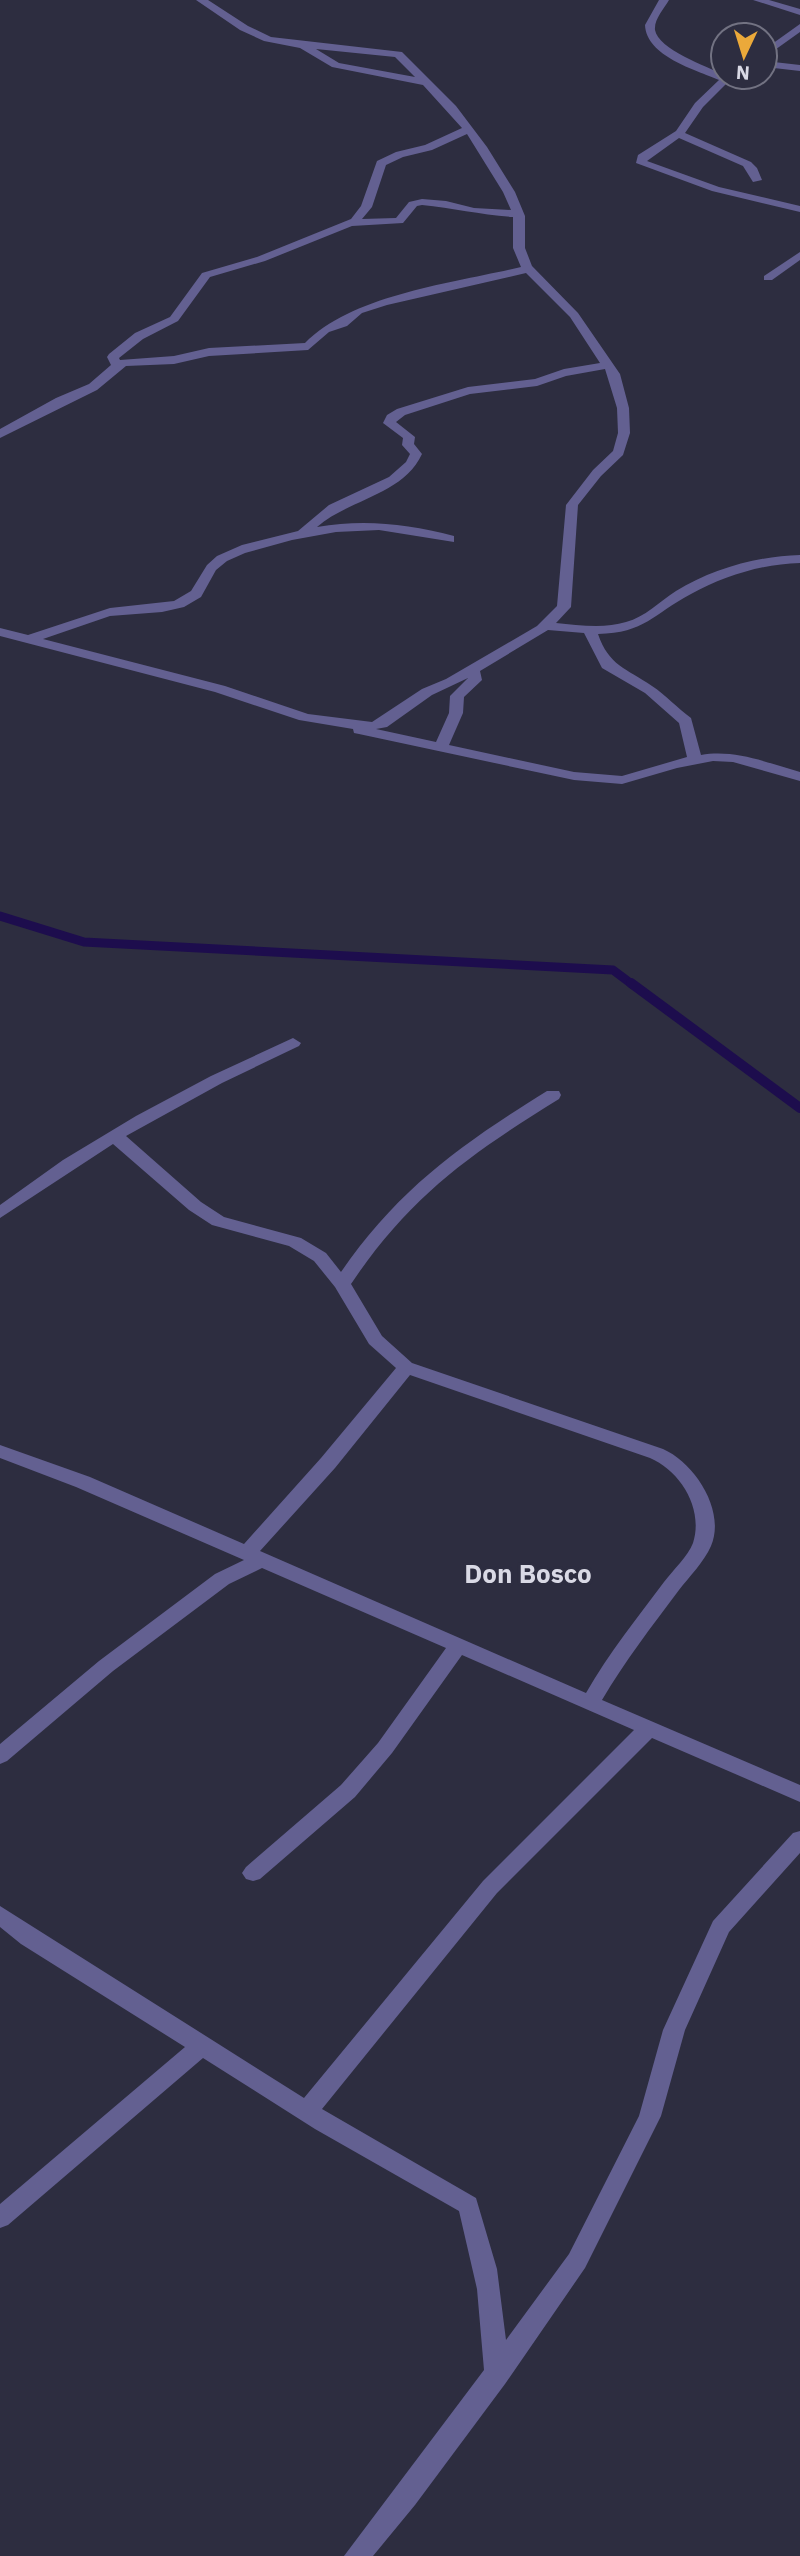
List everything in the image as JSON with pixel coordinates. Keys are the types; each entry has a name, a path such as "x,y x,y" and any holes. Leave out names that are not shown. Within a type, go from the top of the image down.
{"street":[{"path":"201,0 244,28 268,38 303,46 374,50 398,54 406,60 452,108 509,192 518,214 519,248 528,269 574,315 614,374 623,408 624,433 619,452 597,473 572,505 564,607 545,626 428,692 382,724 372,726 332,723"},
{"path":"664,0 650,27 650,34 659,45 709,69"},
{"path":"758,0 800,12"},
{"path":"779,43 800,27"},
{"path":"303,46 336,65 425,82"},
{"path":"779,66 800,68"},
{"path":"714,91 699,105 678,134 642,157 641,163 716,189 800,209"},
{"path":"351,223 366,207 380,163 400,154 428,148 467,130"},
{"path":"678,134 747,164 752,168 757,180"},
{"path":"117,366 113,357 116,353 139,336 174,319 191,292 206,275 261,259 351,223 399,221 413,204 422,202 439,202 474,211 518,214"},
{"path":"768,278 800,255"},
{"path":"0,434 60,401 93,387 117,366 133,361 174,360 209,352 299,348 313,342 325,329 343,323 358,311 384,302 528,269"},
{"path":"303,533 335,508 401,475 416,458 408,445 409,437 389,423 391,418 401,412 468,391 537,382 564,373 608,365"},
{"path":"29,639 110,612 178,604 202,590 208,573 217,562 245,549 303,533 361,524 431,533 449,539"},
{"path":"545,626 589,629 629,626 647,620 686,591 723,576 765,561 800,559"},
{"path":"589,629 594,646 607,665 650,690 687,722 695,759"},
{"path":"0,632 220,689 304,717 574,776 622,780 695,759 734,758 800,776"},
{"path":"440,748 456,713 457,696 475,680 473,669"},
{"path":"0,1213 27,1192 115,1136 222,1076 293,1043"},
{"path":"342,1283 365,1250 409,1199 458,1157 553,1095"},
{"path":"115,1136 195,1206 218,1221 295,1242 320,1257 342,1283 358,1315 375,1340 406,1367 669,1460 684,1474 701,1497 706,1524 702,1545 611,1667 591,1702"},
{"path":"0,1756 106,1666 254,1556 406,1367"},
{"path":"0,1451 83,1482 800,1794"},
{"path":"253,1873 348,1791 385,1748 459,1645"},
{"path":"307,2111 490,1887 649,1728"},
{"path":"357,2556 406,2497 577,2261 650,2116 674,2030 722,1927 800,1839"},
{"path":"0,1915 29,1938 307,2111 468,2205 482,2246 492,2296 496,2376"},
{"path":"0,2218 203,2045"}],"waterway":[{"path":"0,916 84,942 613,970 633,985"},
{"path":"631,983 800,1108"}],"district":[{"name":"Don Bosco","path":"528,1573"}]}
